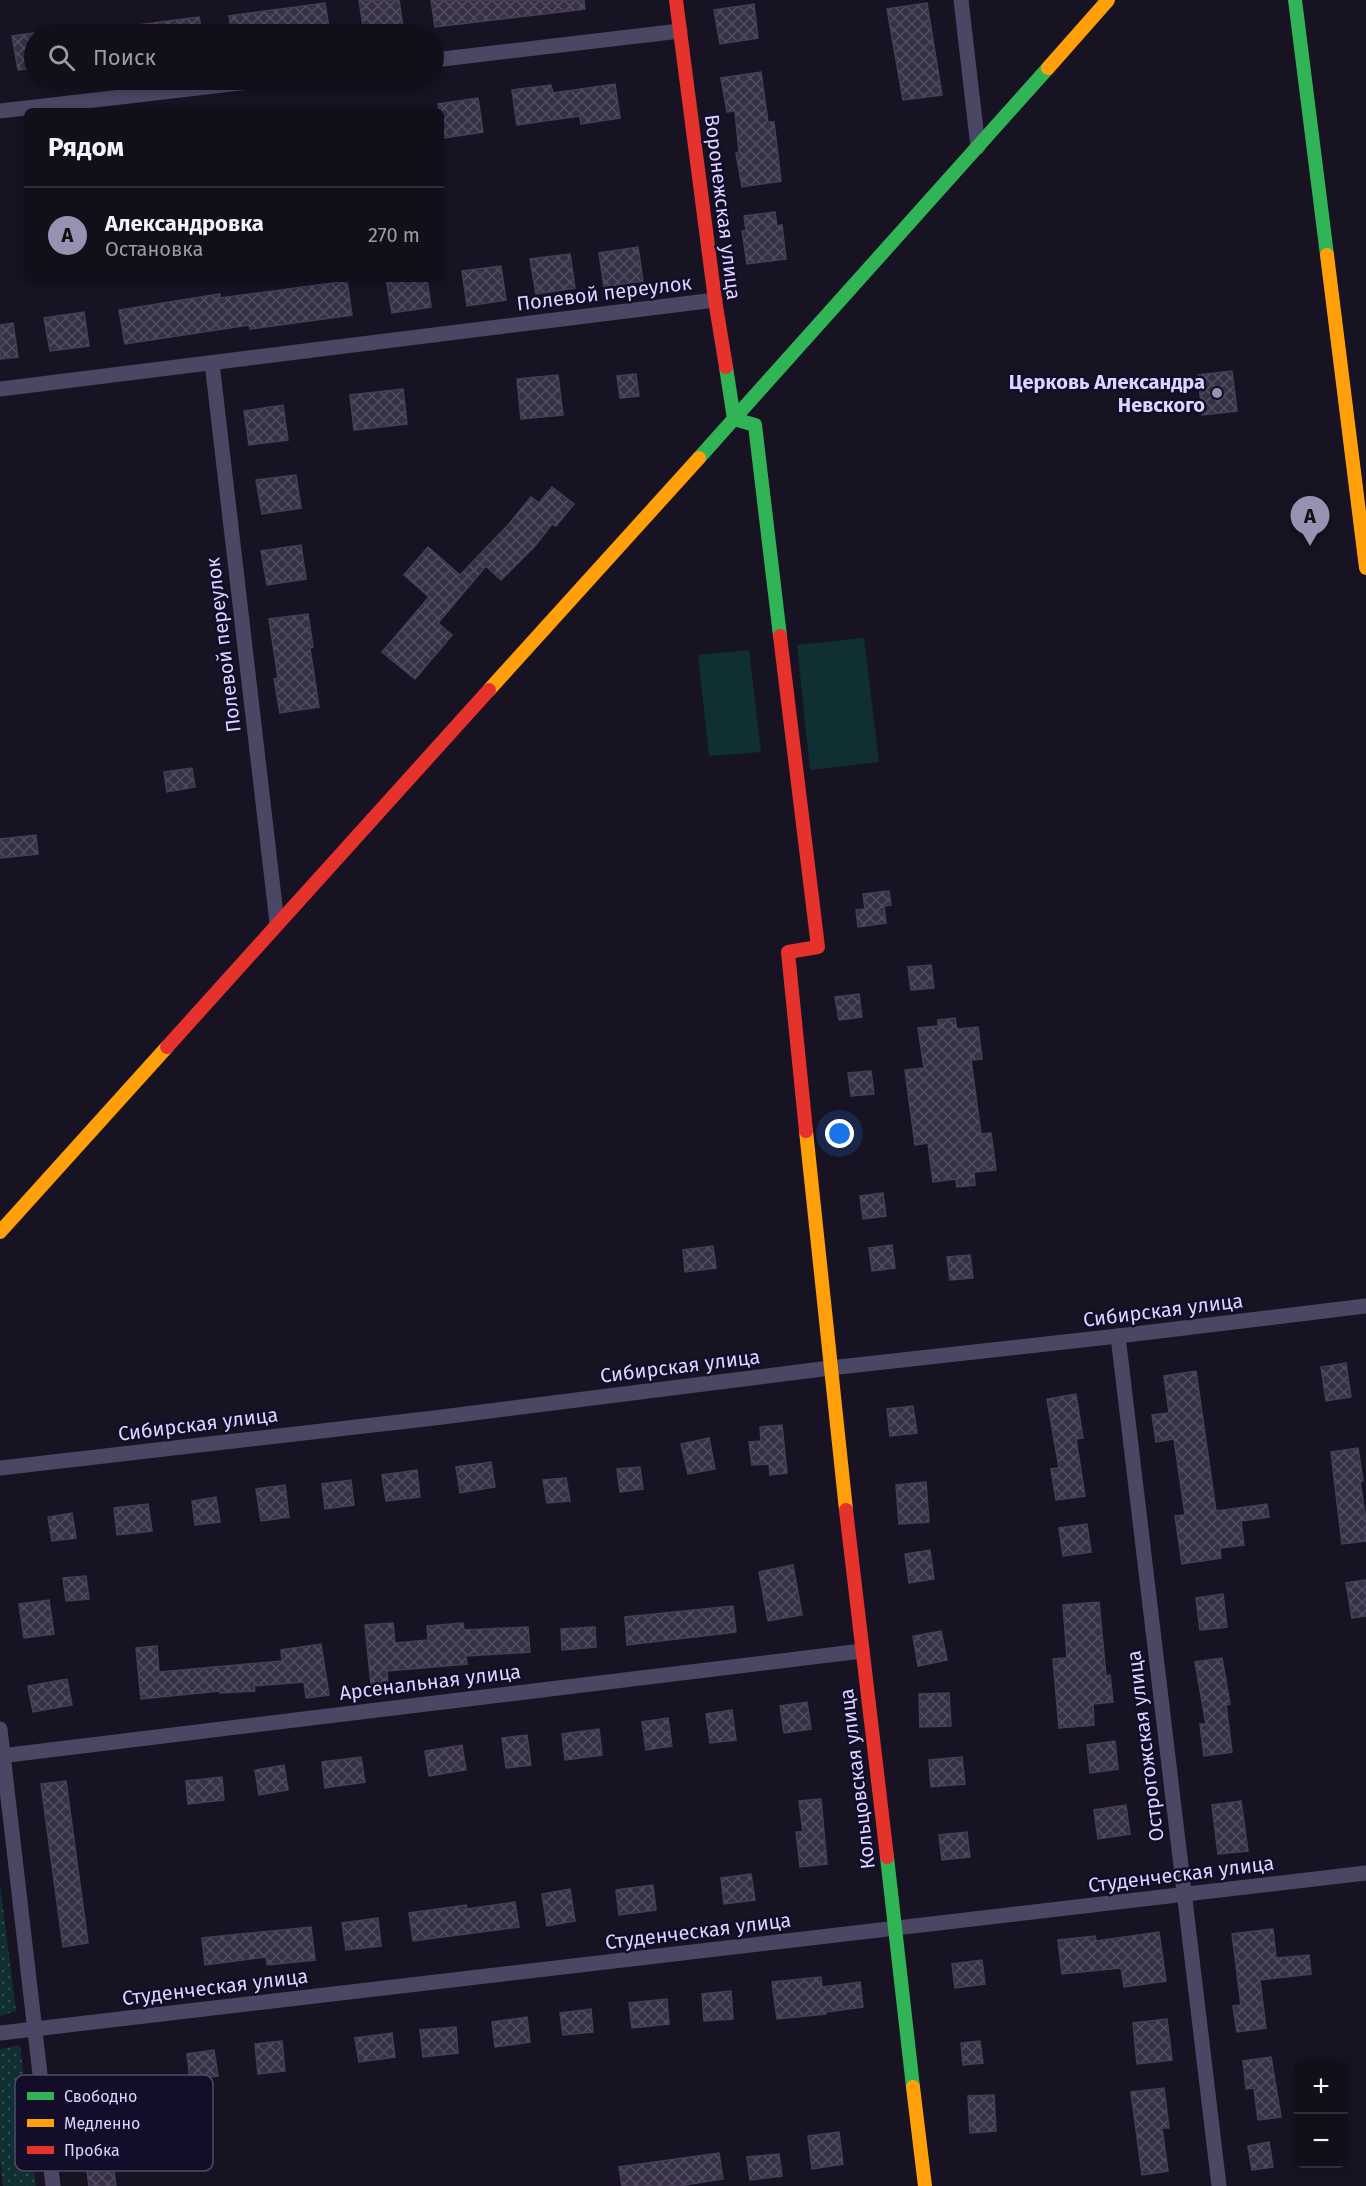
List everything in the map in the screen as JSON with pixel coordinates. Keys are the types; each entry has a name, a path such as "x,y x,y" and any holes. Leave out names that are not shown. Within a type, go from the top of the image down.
{"street":[{"name":"Воронежская улица","path":"676,0 715,300 734,419"},
{"path":"961,0 978,147"},
{"path":"0,1232 734,419 1108,0"},
{"path":"1295,0 1366,568"},
{"path":"444,59 680,31"},
{"path":"26,108 181,90"},
{"path":"0,111 24,108"},
{"name":"Полевой переулок","path":"0,389 715,300"},
{"name":"Полевой переулок","path":"212,363 277,923"},
{"name":"Кольцовская улица","path":"734,419 755,425 818,947 788,952 830,1368 925,2186"},
{"name":"Сибирская улица","path":"0,1468 446,1417 830,1368 1366,1306"},
{"name":"Острогожская улица","path":"1118,1336 1219,2186"},
{"name":"Арсенальная улица","path":"2,1756 862,1650"},
{"path":"0,1729 40,2075"},
{"name":"Студенческая улица","path":"0,2033 1366,1874"},
{"path":"51,2171 53,2186"}],"green space":[{"path":"864,638 879,762 810,770 797,645"},
{"path":"749,650 761,752 709,756 698,655"},
{"path":"0,1883 16,2011 0,2016"},
{"path":"20,2045 23,2075 15,2075 15,2171 34,2171 36,2186 3,2186 0,2160 0,2049"}],"building":[{"path":"359,0 399,0 402,24 363,24"},
{"path":"431,0 584,0 585,9 444,26 444,24 435,24"},
{"path":"325,3 328,24 230,24 229,16"},
{"path":"927,3 942,95 903,100 887,9"},
{"path":"754,4 758,38 720,44 714,10"},
{"path":"199,17 200,24 146,24"},
{"path":"24,34 24,69 18,70 12,36"},
{"path":"761,72 768,122 774,122 781,181 742,187 736,153 739,152 735,111 727,112 721,78"},
{"path":"615,84 620,118 581,124 580,116 517,125 512,90 551,85 553,93"},
{"path":"478,98 483,132 444,138 444,108 439,108 438,104"},
{"path":"775,212 777,226 782,225 786,259 747,264 742,231 746,230 744,216"},
{"path":"638,247 643,281 604,287 599,253"},
{"path":"570,254 575,288 536,294 530,259"},
{"path":"501,266 506,300 467,306 462,271"},
{"path":"347,282 352,315 250,329 249,325 125,344 119,310 220,294 220,298"},
{"path":"387,282 427,282 431,307 392,313"},
{"path":"84,312 89,346 50,351 44,318"},
{"path":"13,323 18,357 0,359 0,325"},
{"name":"Церковь Александра Невского","path":"1232,371 1237,411 1202,415 1198,375"},
{"path":"636,374 639,396 620,398 617,376"},
{"path":"558,375 563,415 521,419 517,379"},
{"path":"403,389 407,424 354,430 350,395"},
{"path":"283,405 288,440 249,445 244,411"},
{"path":"296,475 301,508 262,514 256,480"},
{"path":"552,487 574,504 556,526 552,524 535,546 501,580 486,566 438,623 452,635 415,679 382,652 429,597 404,575 428,547 460,575 508,525 531,497 539,503"},
{"path":"301,545 306,579 267,585 261,551"},
{"path":"308,614 313,647 310,648 319,707 280,713 274,679 278,678 269,619"},
{"path":"192,768 195,787 167,792 164,772"},
{"path":"36,835 38,854 0,858 0,839"},
{"path":"889,891 891,905 884,906 886,923 858,927 856,910 865,909 863,894"},
{"path":"931,965 934,988 911,990 908,967"},
{"path":"859,994 862,1017 839,1020 835,997"},
{"path":"955,1018 957,1029 978,1027 982,1059 971,1060 981,1134 991,1133 996,1170 974,1172 975,1185 957,1187 956,1179 933,1182 928,1143 915,1145 905,1070 924,1068 918,1028 938,1026 938,1020"},
{"path":"871,1071 874,1094 851,1096 848,1073"},
{"path":"883,1193 886,1216 863,1219 860,1196"},
{"path":"892,1245 895,1268 872,1271 869,1248"},
{"path":"713,1246 716,1268 685,1272 683,1250"},
{"path":"970,1255 973,1278 950,1280 947,1257"},
{"path":"1346,1363 1351,1397 1326,1401 1321,1367"},
{"path":"1196,1371 1216,1511 1267,1504 1269,1517 1241,1521 1244,1545 1220,1548 1221,1558 1182,1564 1175,1516 1185,1515 1174,1439 1156,1442 1152,1415 1169,1413 1164,1376"},
{"path":"1076,1394 1083,1438 1076,1439 1085,1496 1056,1500 1051,1469 1059,1468 1047,1399"},
{"path":"913,1406 917,1433 890,1436 887,1409"},
{"path":"782,1425 787,1473 770,1475 769,1464 752,1465 749,1442 761,1441 760,1427"},
{"path":"709,1438 715,1469 688,1474 681,1444"},
{"path":"1358,1448 1363,1481 1360,1482 1366,1520 1366,1541 1342,1544 1331,1452"},
{"path":"491,1462 495,1487 460,1493 456,1467"},
{"path":"640,1467 643,1489 620,1492 617,1469"},
{"path":"417,1470 420,1497 386,1501 382,1475"},
{"path":"566,1478 570,1501 547,1503 543,1480"},
{"path":"351,1480 354,1505 325,1509 322,1484"},
{"path":"926,1482 929,1522 899,1524 896,1485"},
{"path":"285,1485 289,1517 261,1521 256,1489"},
{"path":"216,1497 220,1522 195,1525 192,1501"},
{"path":"148,1504 152,1531 117,1535 114,1508"},
{"path":"72,1513 76,1538 52,1541 48,1517"},
{"path":"1087,1524 1091,1552 1063,1556 1059,1528"},
{"path":"930,1550 934,1579 909,1583 905,1554"},
{"path":"793,1565 802,1615 768,1621 759,1572"},
{"path":"86,1576 89,1599 66,1601 63,1578"},
{"path":"1366,1580 1366,1616 1352,1618 1346,1583"},
{"path":"1223,1594 1227,1627 1200,1630 1196,1598"},
{"path":"49,1600 54,1634 24,1638 19,1604"},
{"path":"1099,1602 1106,1676 1110,1675 1113,1702 1093,1704 1094,1725 1059,1728 1053,1659 1067,1658 1063,1605"},
{"path":"733,1606 736,1632 627,1645 625,1617"},
{"path":"393,1623 395,1643 428,1640 427,1626 463,1623 464,1630 528,1627 530,1652 466,1656 467,1664 387,1671 388,1684 371,1685 365,1625"},
{"path":"595,1627 596,1647 562,1650 561,1629"},
{"path":"941,1631 947,1660 918,1666 913,1636"},
{"path":"321,1644 329,1695 306,1698 304,1682 254,1686 255,1691 220,1693 220,1691 141,1699 136,1648 157,1646 159,1672 282,1661 281,1650"},
{"path":"1222,1658 1230,1704 1226,1705 1232,1752 1204,1756 1200,1724 1206,1724 1195,1662"},
{"path":"67,1679 72,1705 33,1712 28,1686"},
{"path":"949,1693 951,1726 920,1727 919,1694"},
{"path":"807,1702 811,1729 784,1733 780,1706"},
{"path":"732,1710 736,1740 710,1743 706,1714"},
{"path":"668,1718 672,1746 646,1750 642,1722"},
{"path":"599,1729 602,1755 565,1760 562,1734"},
{"path":"527,1735 531,1765 506,1768 502,1738"},
{"path":"1115,1741 1118,1769 1090,1773 1087,1745"},
{"path":"462,1745 466,1770 429,1776 425,1751"},
{"path":"361,1757 365,1782 325,1788 322,1762"},
{"path":"962,1757 965,1784 931,1787 929,1760"},
{"path":"284,1765 288,1790 259,1795 255,1770"},
{"path":"222,1777 224,1800 188,1804 186,1781"},
{"path":"66,1781 88,1943 63,1947 41,1784"},
{"path":"821,1799 827,1864 800,1867 796,1832 803,1832 799,1801"},
{"path":"1241,1801 1248,1851 1218,1854 1212,1805"},
{"path":"1126,1805 1130,1834 1098,1839 1094,1810"},
{"path":"967,1832 970,1857 942,1860 939,1835"},
{"path":"751,1874 755,1900 724,1904 721,1878"},
{"path":"653,1885 656,1910 619,1915 616,1890"},
{"path":"570,1889 575,1921 547,1926 542,1894"},
{"path":"515,1902 519,1927 413,1941 409,1913 466,1905 467,1909"},
{"path":"378,1918 381,1946 346,1950 342,1923"},
{"path":"311,1927 315,1960 267,1965 266,1957 205,1965 202,1938"},
{"path":"1273,1929 1276,1958 1309,1955 1311,1974 1260,1980 1266,2028 1237,2032 1233,2006 1241,2005 1232,1934"},
{"path":"1159,1932 1166,1981 1124,1987 1121,1968 1062,1974 1058,1940 1095,1936 1096,1941"},
{"path":"982,1960 985,1984 955,1988 952,1964"},
{"path":"821,1977 822,1987 860,1982 863,2007 826,2012 826,2014 777,2019 772,1982"},
{"path":"731,1991 733,2019 704,2021 702,1994"},
{"path":"667,1999 669,2024 632,2028 629,2003"},
{"path":"591,2009 593,2032 563,2035 560,2013"},
{"path":"527,2017 530,2042 495,2047 492,2022"},
{"path":"1167,2019 1172,2060 1137,2064 1133,2023"},
{"path":"456,2027 458,2053 423,2057 420,2030"},
{"path":"392,2033 395,2057 359,2062 355,2038"},
{"path":"282,2041 285,2071 258,2074 255,2044"},
{"path":"980,2041 983,2063 963,2065 961,2043"},
{"path":"214,2050 218,2076 190,2075 187,2054"},
{"path":"1271,2057 1281,2117 1258,2120 1254,2088 1246,2089 1243,2061"},
{"path":"1164,2088 1169,2128 1162,2128 1168,2171 1142,2175 1131,2092"},
{"path":"994,2095 996,2131 970,2133 968,2096"},
{"path":"839,2132 843,2164 812,2169 808,2136"},
{"path":"1269,2142 1273,2167 1252,2170 1248,2146"},
{"path":"719,2153 723,2179 679,2186 622,2186 619,2167"},
{"path":"779,2154 782,2176 750,2180 747,2157"},
{"path":"87,2171 114,2171 116,2186 89,2186"}],"traffic: fast":[{"path":"1295,0 1327,255"},
{"path":"699,458 1048,68"},
{"path":"726,367 734,419 755,425 780,636"},
{"path":"887,1857 913,2087"}],"traffic: slow":[{"path":"1048,68 1108,0"},
{"path":"1327,255 1366,568"},
{"path":"489,690 699,458"},
{"path":"0,1232 167,1047"},
{"path":"806,1131 846,1510"},
{"path":"913,2087 925,2186"}],"traffic: jam":[{"path":"676,0 715,300 726,367"},
{"path":"780,636 818,947 788,952 806,1131"},
{"path":"167,1047 489,690"},
{"path":"846,1510 887,1857"}],"place":[{"name":"Церковь Александра Невского","path":"1217,393"},
{"name":"Александровка","path":"1310,546"}]}
